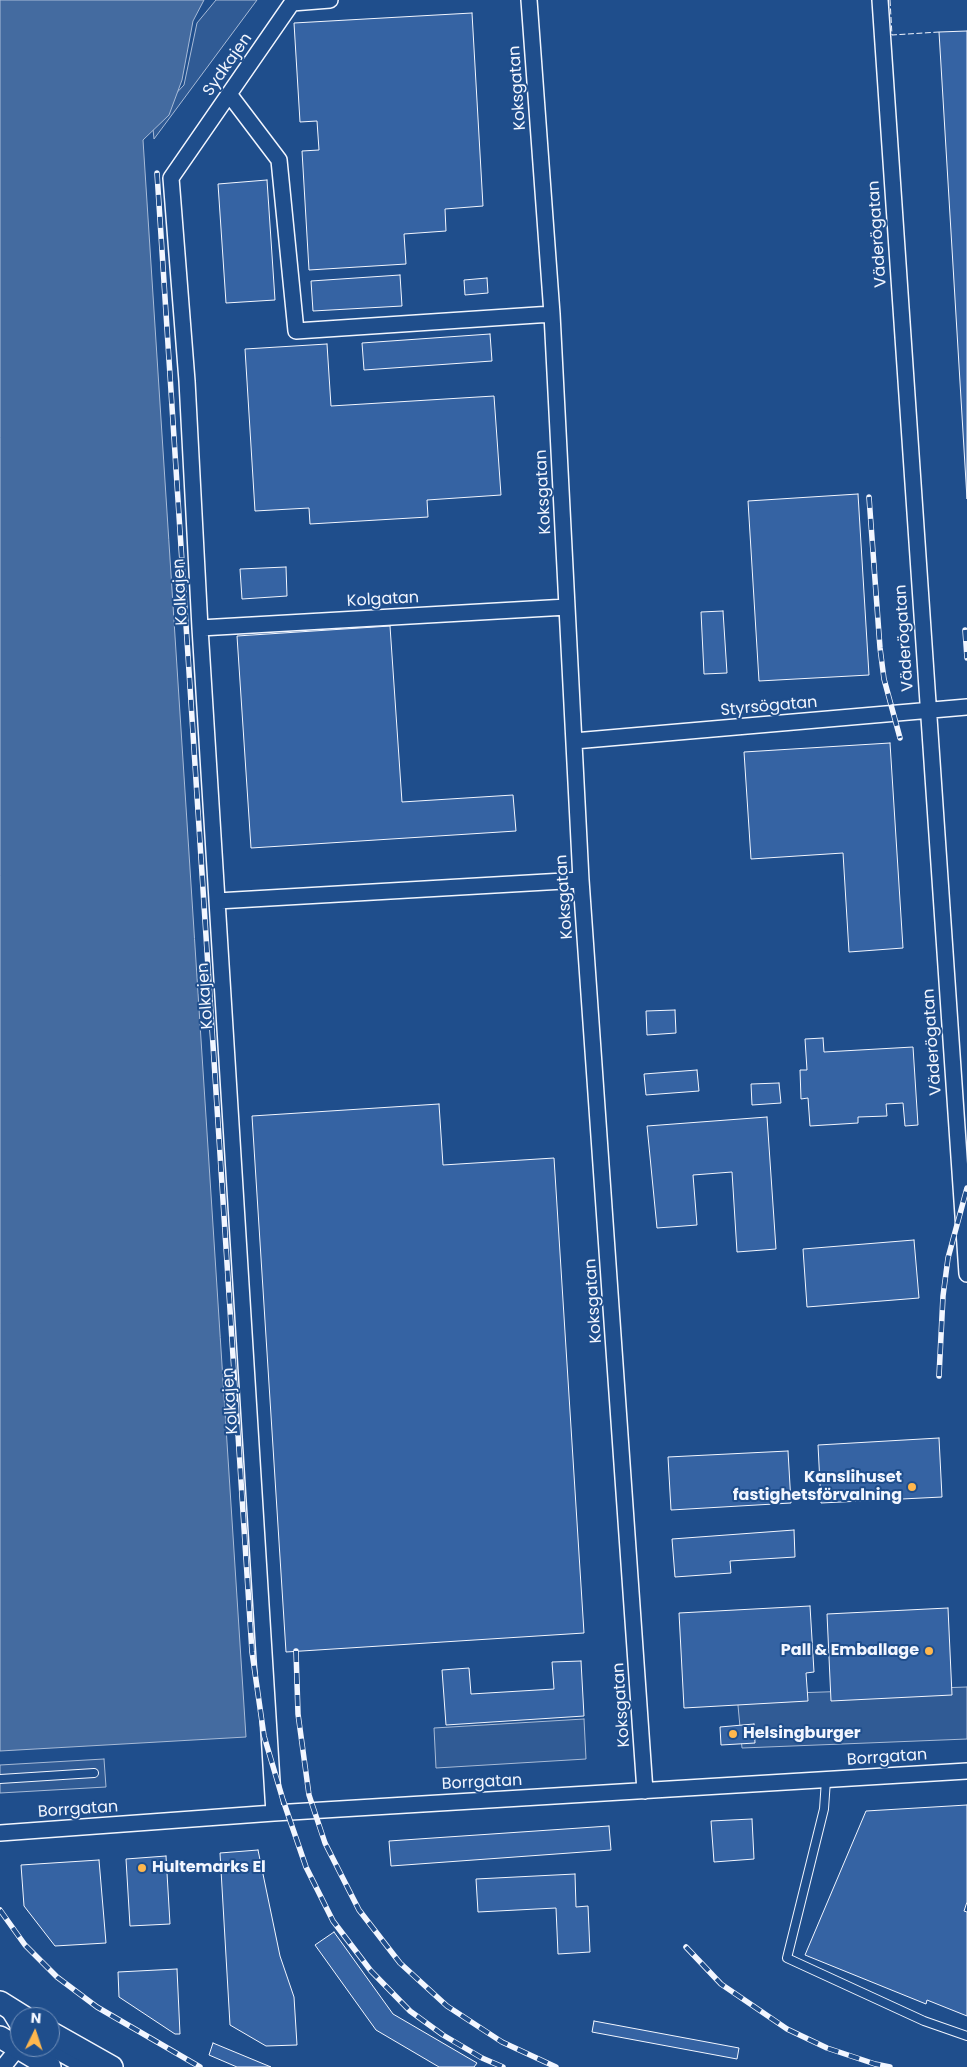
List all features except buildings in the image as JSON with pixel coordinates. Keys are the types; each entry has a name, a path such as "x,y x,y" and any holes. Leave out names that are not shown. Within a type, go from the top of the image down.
{"main road":[{"path":"60,2038 112,2067"},
{"path":"34,2057 50,2067"}],"street":[{"name":"Sydkajen","path":"171,178 292,3 330,0"},
{"name":"Koksgatan","path":"529,0 552,314 581,880 620,1406 645,1791"},
{"name":"Väderögatan","path":"880,0 967,1274"},
{"path":"229,94 279,160 296,331 552,314"},
{"name":"Kolkajen","path":"171,178 187,381 200,628 274,1813"},
{"name":"Kolgatan","path":"200,628 567,607"},
{"name":"Styrsögatan","path":"574,741 967,707"},
{"path":"217,901 581,880"},
{"name":"Borrgatan","path":"0,1833 274,1813 967,1771"},
{"path":"60,2053 85,2067"},
{"path":"3,2067 11,2057"}],"lane":[{"path":"0,1779 94,1773"},
{"path":"826,1780 824,1809 788,1958 924,2021 967,2036"}],"shaded area":[{"path":"0,0 204,0 193,21 182,80 169,115 143,140 246,1737 0,1751"},
{"path":"216,0 257,0 154,139 152,119 184,85 197,23"},
{"path":"967,1687 967,1739 742,1748 737,1695"},
{"path":"584,1719 586,1759 436,1768 434,1728"},
{"path":"104,1759 106,1787 0,1793 0,1765"}],"railway":[{"path":"157,173 252,1652 264,1736 306,1867 333,1921 371,1971 410,2011 443,2035 482,2058 503,2067"},
{"path":"869,497 880,648 884,679 900,738"},
{"path":"965,630 967,658"},
{"path":"939,1376 943,1296 948,1258 967,1188"},
{"path":"296,1651 298,1714 309,1795 325,1843 359,1910 400,1963 447,2006 502,2042 556,2067"},
{"path":"0,1910 25,1945 57,1977 97,2007 200,2067"},
{"path":"686,1947 721,1984 787,2029 827,2048 890,2067"}],"fence":[{"path":"890,0 892,35 939,32"}],"place":[{"name":"Kanslihuset fastighetsförvalning","path":"912,1487"},
{"name":"Pall & Emballage","path":"929,1651"},
{"name":"Helsingburger","path":"733,1734"},
{"name":"Hultemarks El","path":"142,1868"}]}
